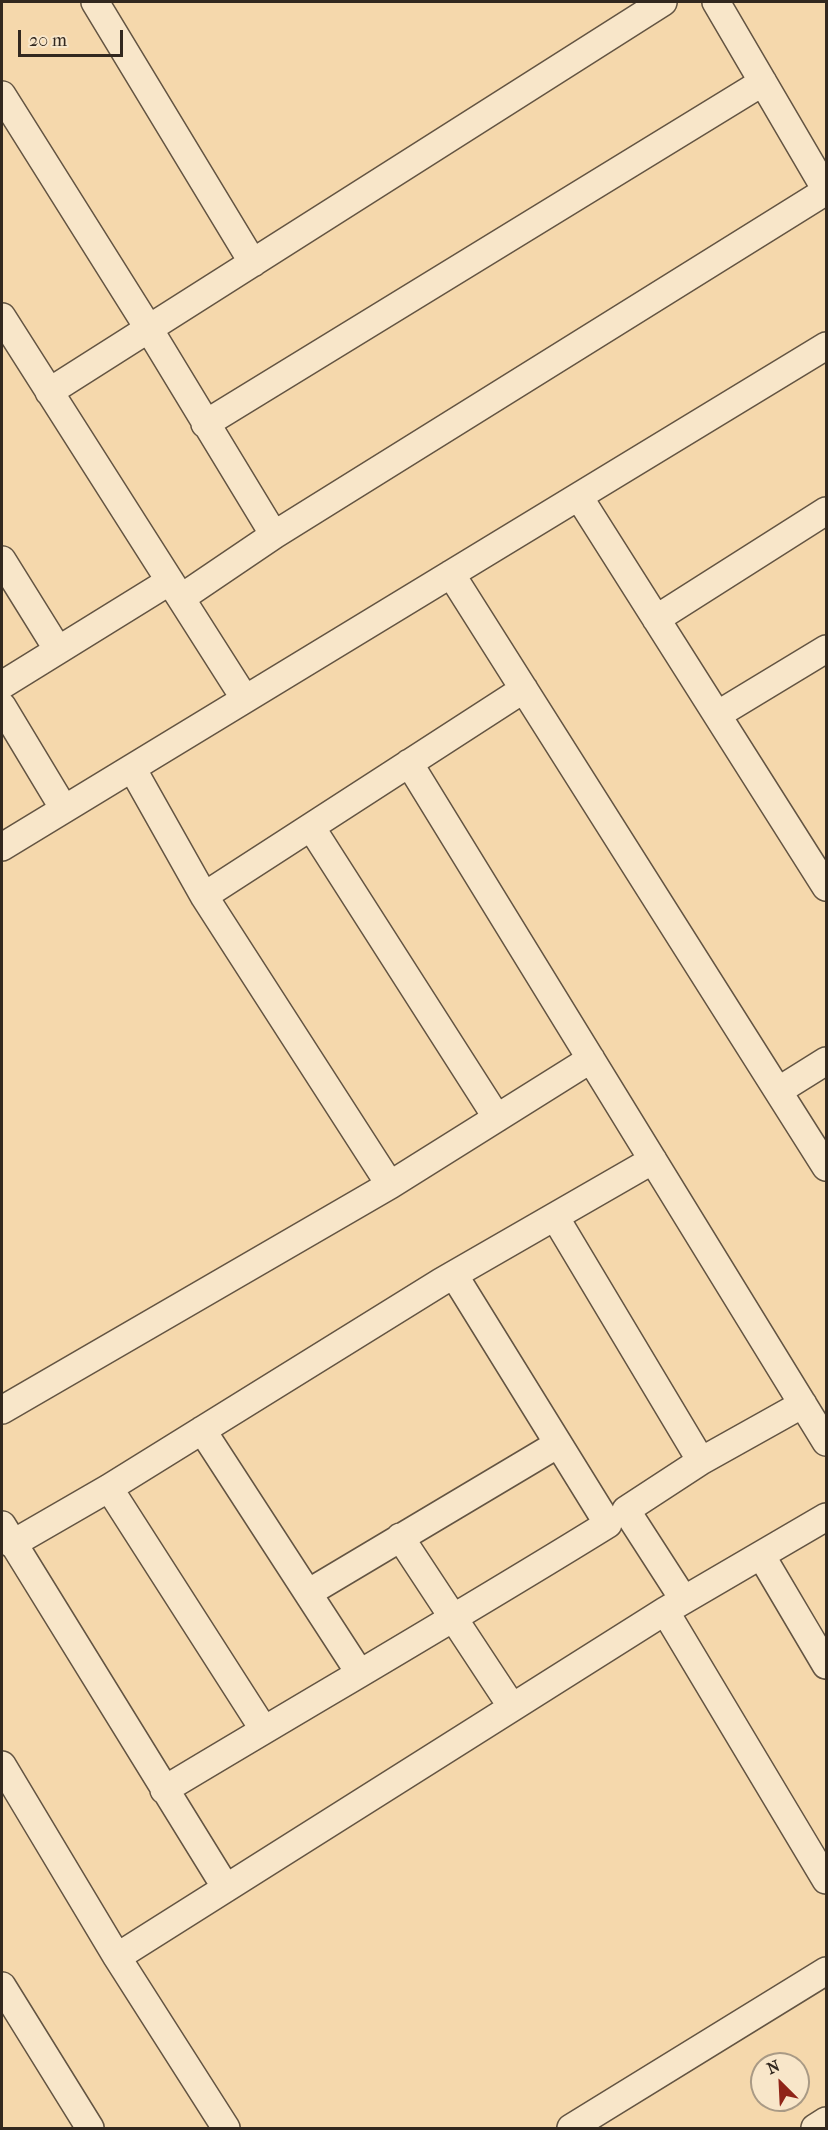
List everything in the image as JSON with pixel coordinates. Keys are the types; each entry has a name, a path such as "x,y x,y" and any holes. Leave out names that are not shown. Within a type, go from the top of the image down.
{"street":[{"path":"95,2 252,262"},
{"path":"49,392 663,2"},
{"path":"2,685 58,650 274,536 826,190 716,2"},
{"path":"205,424 763,82"},
{"path":"2,95 149,329 274,536"},
{"path":"2,317 245,699"},
{"path":"2,847 826,346"},
{"path":"579,497 826,887"},
{"path":"656,619 826,511"},
{"path":"2,560 58,650"},
{"path":"451,574 826,1167"},
{"path":"717,715 822,661"},
{"path":"204,896 524,689"},
{"path":"2,706 64,809"},
{"path":"409,764 826,1442"},
{"path":"132,768 204,896 390,1185"},
{"path":"311,827 497,1118"},
{"path":"2,1410 390,1185 591,1059"},
{"path":"778,1091 826,1060"},
{"path":"226,1888 7,1534 109,1488 454,1275 653,1160"},
{"path":"555,1217 701,1461"},
{"path":"164,1790 359,1672 454,1619 608,1524 454,1275"},
{"path":"803,1404 701,1461 626,1510 674,1606 826,1880"},
{"path":"202,1430 359,1672"},
{"path":"308,1593 558,1444"},
{"path":"109,1488 264,1730"},
{"path":"117,1957 674,1606 826,1517"},
{"path":"400,1537 513,1707"},
{"path":"761,1555 826,1665"},
{"path":"2,1765 117,1957 226,2128"},
{"path":"571,2128 826,1971"},
{"path":"2,1986 90,2128"},
{"path":"814,2128 826,2121"}]}
